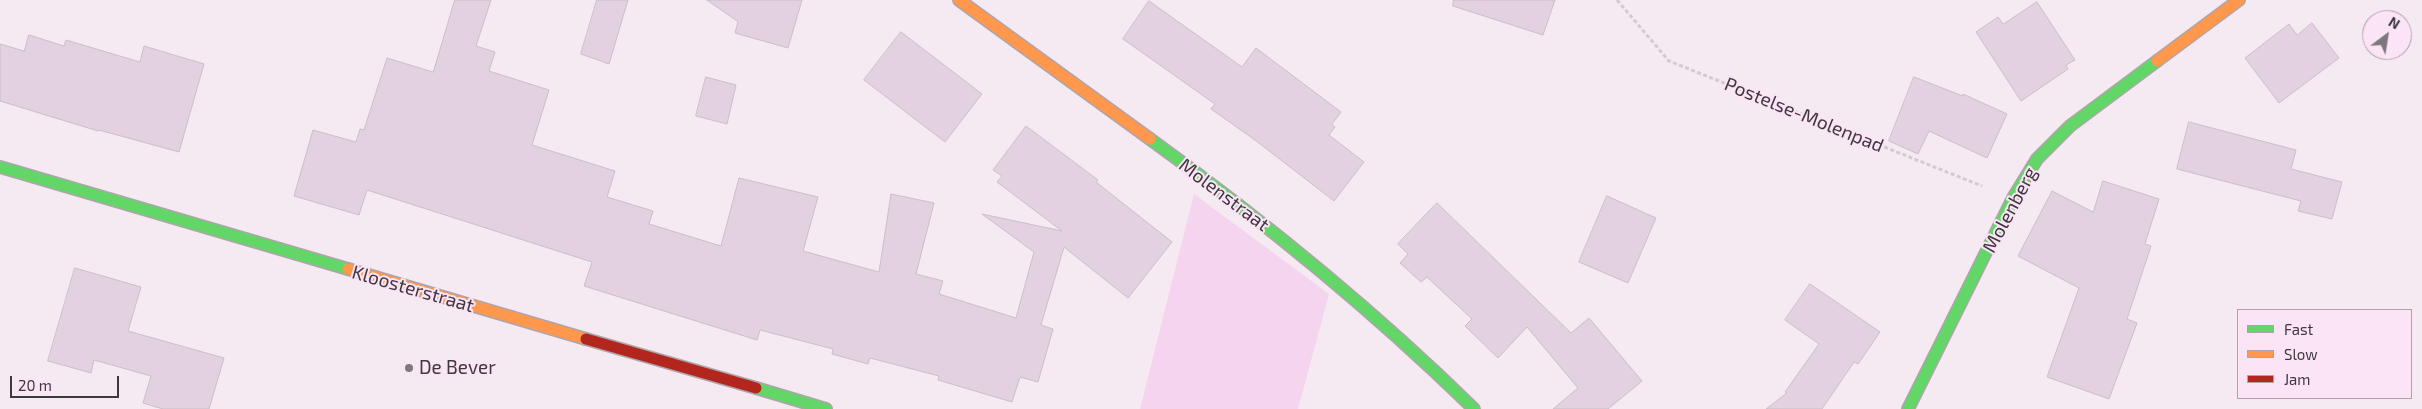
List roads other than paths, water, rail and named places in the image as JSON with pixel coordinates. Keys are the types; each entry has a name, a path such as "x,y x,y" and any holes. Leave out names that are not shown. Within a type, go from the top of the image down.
{"street":[{"name":"Molenstraat","path":"959,0 1312,261 1436,370 1474,409"},
{"name":"Molenberg","path":"1908,409 1966,296 2012,198 2037,159 2070,126 2239,0"},
{"name":"Kloosterstraat","path":"0,167 826,409"}],"place":[{"name":"De Bever","path":"409,368"}]}
